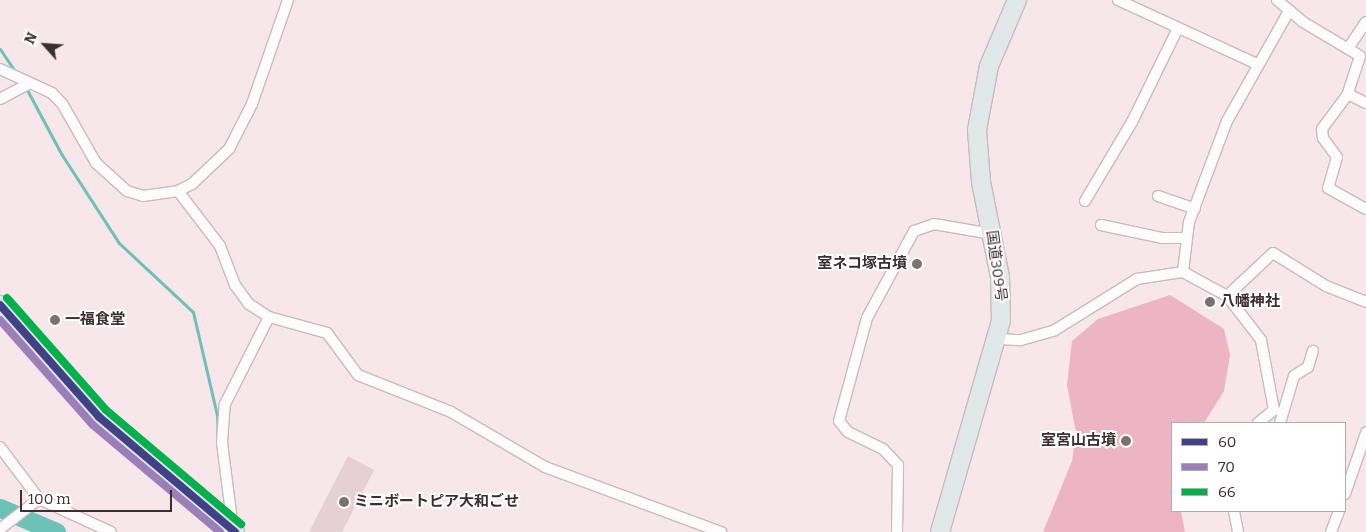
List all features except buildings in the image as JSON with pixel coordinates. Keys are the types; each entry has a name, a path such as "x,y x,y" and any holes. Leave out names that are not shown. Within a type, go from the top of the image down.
{"highway":[{"name":"国道309号","path":"940,532 999,339 1002,302 992,234 981,182 978,112 989,66 1017,0"},
{"path":"0,305 99,417 230,528"}],"street":[{"path":"0,69 29,83 63,105 96,163 127,191 143,196 178,191 192,184 229,148 252,104 288,0"},
{"path":"1118,0 1177,30 1257,64"},
{"path":"1277,0 1289,11 1349,47 1361,62 1348,94 1321,133 1337,157 1328,188 1366,209"},
{"path":"1183,272 1187,238 1195,208 1227,121 1257,64 1289,11"},
{"path":"1349,47 1366,22"},
{"path":"1085,201 1132,122 1177,30"},
{"path":"0,99 29,83"},
{"path":"1348,94 1366,103"},
{"path":"178,191 220,246 235,285 249,304 269,317 327,333 358,375 451,412 545,467 721,532"},
{"path":"1158,196 1195,208"},
{"path":"897,532 898,465 883,449 848,432 839,421 867,318 914,231 934,224 992,234"},
{"path":"1101,225 1145,235 1187,238"},
{"path":"1227,296 1273,253 1326,286 1366,302"},
{"path":"999,339 1021,340 1054,330 1137,279 1183,272 1227,296 1261,340 1274,410 1279,422"},
{"path":"230,528 231,513 222,443 225,404 269,317"},
{"path":"1279,422 1294,376 1308,367 1313,351"},
{"path":"1259,422 1274,410"},
{"path":"1346,485 1348,467 1364,440"},
{"path":"0,447 36,501 111,532"},
{"path":"7,528 36,501"},
{"path":"1234,512 1238,532"},
{"path":"1331,532 1339,512"}],"shaded area":[{"path":"1170,295 1224,329 1230,355 1224,391 1205,422 1171,422 1171,512 1181,512 1185,532 1043,532 1072,461 1076,432 1067,385 1072,341 1098,319"}],"waterway":[{"path":"0,49 17,74"},
{"path":"26,88 62,155 119,243 193,312 217,415 218,442"},
{"path":"0,508 56,532"}],"transit line":[{"name":"66","path":"7,298 106,410 241,524"},
{"name":"60","path":"0,305 99,417 235,532"},
{"name":"70","path":"0,320 93,425 220,532"}],"place":[{"name":"室ネコ塚古墳","path":"917,264"},
{"name":"八幡神社","path":"1210,302"},
{"name":"一福食堂","path":"55,320"},
{"name":"室宮山古墳","path":"1126,441"},
{"name":"ミニボートピア大和ごせ","path":"344,502"}]}
